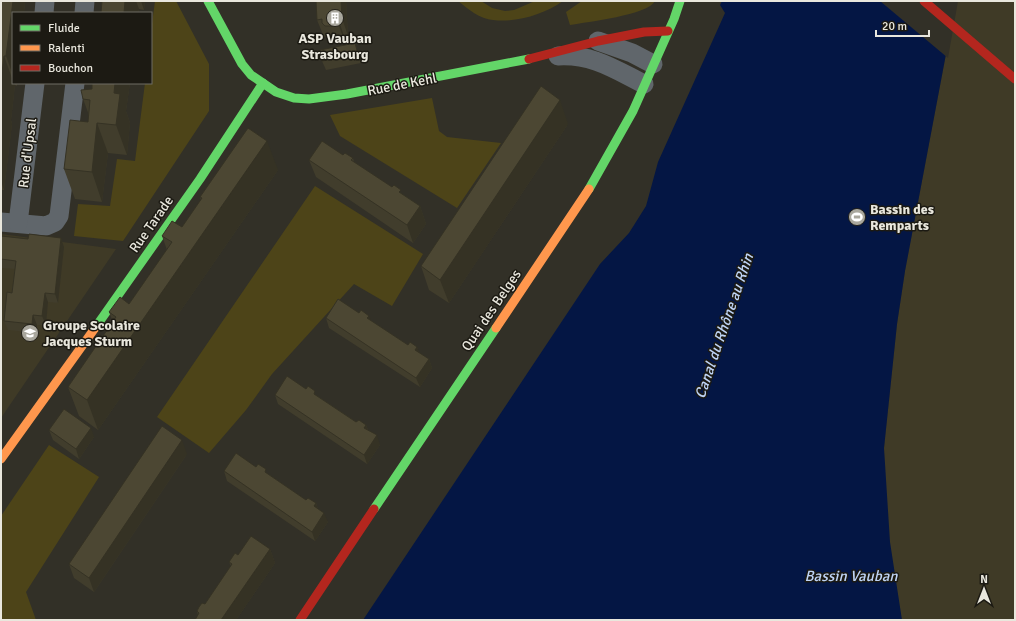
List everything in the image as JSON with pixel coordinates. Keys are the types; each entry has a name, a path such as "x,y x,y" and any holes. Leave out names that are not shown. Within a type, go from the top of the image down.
{"street":[{"path":"44,12 45,1"},
{"path":"84,12 85,1"},
{"path":"208,1 242,64 251,75 263,84"},
{"name":"Quai des Belges","path":"300,620 589,189 633,111 680,1"},
{"path":"924,1 1015,79"},
{"name":"Rue de Kehl","path":"263,84 276,92 294,98 323,98 543,56 598,41 644,32 668,31"},
{"path":"598,41 632,53 653,64"},
{"name":"Rue de Kehl","path":"543,56 567,55 585,57 602,62 644,84"},
{"name":"Rue d'Upsal","path":"35,84 9,222 46,226 55,222 59,216 75,84"},
{"name":"Rue Tarade","path":"1,459 147,255 263,84"}],"shaded area":[{"path":"155,1 176,1 209,64 209,111 123,241 74,236 78,204 110,206 117,159 135,161 145,84 152,84 152,24"},
{"path":"458,1 481,1 492,8 505,11 514,10 535,1 563,1 539,14 521,19 502,21 483,18"},
{"path":"582,1 655,1 650,6 630,14 570,25 566,12"},
{"path":"956,1 1015,1 1015,620 770,620 884,448 897,324 905,271"},
{"path":"432,98 439,131 447,137 501,143 457,208 340,136 330,115"},
{"path":"315,186 423,254 392,306 354,284 272,374 246,410 209,453 157,417"},
{"name":"Groupe Scolaire Jacques Sturm","path":"1,234 116,249 1,418"},
{"path":"49,445 99,477 26,592 36,620 1,620 1,516"}],"water":[{"path":"722,1 956,1 905,271 897,324 884,448 890,542 902,620 363,620 600,264 629,233 646,206 658,162 725,13 720,5"}],"pier":[{"path":"880,1 958,1 948,58"}],"building":[{"path":"1,1 13,1 6,56 4,56 1,81"},
{"path":"102,1 125,1 124,12 101,12"},
{"path":"316,1 341,1 342,18 338,18 338,23 333,26 325,26 322,23 322,19 317,20"},
{"path":"355,43 358,54 322,61 320,50"},
{"path":"92,84 115,84 114,93 120,94 116,125 97,123 92,172 64,169 70,120 88,122 90,100 83,99 81,90 92,89"},
{"path":"541,86 560,100 440,280 421,266"},
{"path":"248,128 267,141 87,400 68,387 116,317 109,312 120,297 129,304 172,242 162,236 172,221 182,227 202,198 200,197"},
{"path":"322,141 343,155 345,153 353,158 351,160 392,187 394,185 401,190 399,192 420,206 407,225 309,160"},
{"path":"29,234 61,238 55,294 45,293 42,316 33,315 32,324 4,321 7,292 12,293 16,261 1,259 1,236 28,239"},
{"path":"338,299 359,313 361,310 369,316 367,318 408,345 410,342 417,347 415,350 429,359 416,378 326,318"},
{"path":"287,376 306,389 308,386 315,391 314,394 356,422 359,420 366,425 364,428 377,435 364,455 275,395"},
{"path":"64,409 91,428 76,449 49,430"},
{"path":"162,426 182,440 89,578 69,564"},
{"path":"236,453 256,467 258,464 266,469 265,472 306,500 308,498 316,503 314,506 324,513 312,532 224,471"},
{"path":"251,536 270,549 221,620 195,620 199,613 197,611 199,607 202,603 205,604 232,564 229,562 235,553 238,555"}],"traffic: fast":[{"path":"208,1 242,64 251,75 276,92 294,98 309,99 347,94 529,59"},
{"path":"589,189 633,111 674,19 680,1"},
{"path":"95,328 200,179 263,83"},
{"path":"374,509 496,328"}],"traffic: slow":[{"path":"496,328 589,189"},
{"path":"1,459 95,328"}],"traffic: jam":[{"path":"924,1 1015,79"},
{"path":"529,59 598,41 644,32 668,31"},
{"path":"300,620 374,509"}],"place":[{"name":"ASP Vauban Strasbourg","path":"335,18"},
{"name":"Bassin des Remparts","path":"857,217"},
{"name":"Groupe Scolaire Jacques Sturm","path":"30,333"}],"water label":[{"name":"Canal du Rhône au Rhin","path":"724,326"},
{"name":"Bassin Vauban","path":"851,576"}]}
